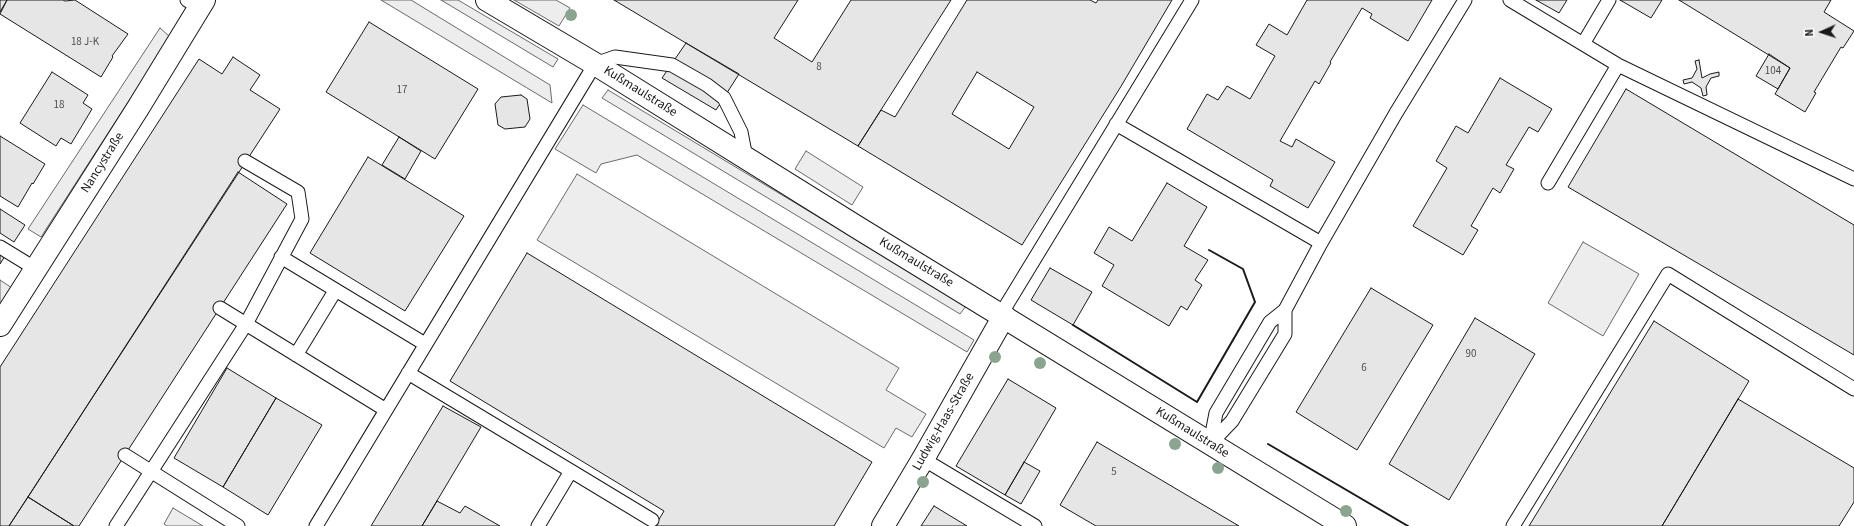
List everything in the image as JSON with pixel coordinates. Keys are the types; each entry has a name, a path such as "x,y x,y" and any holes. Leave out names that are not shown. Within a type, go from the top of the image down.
{"street":[{"name":"Kußmaulstraße","path":"487,0 595,64 1344,526"},
{"name":"Nancystraße","path":"0,325 36,269 197,3"},
{"name":"Ludwig-Haas-Straße","path":"883,526 924,459 1003,315"}],"lane":[{"path":"1003,315 1116,124 1192,0"},
{"path":"1210,444 1216,414 1270,322 1285,310 1321,243 1396,113 1465,0"},
{"path":"1510,0 1618,65 1854,179"},
{"path":"1583,44 1609,0"},
{"path":"316,526 595,64 614,57 672,65 707,85 724,98 741,132 746,158"},
{"path":"1548,183 1618,65"},
{"path":"1116,124 1321,243"},
{"path":"116,526 246,324 302,219 298,192 245,161"},
{"path":"0,247 36,269"},
{"path":"281,257 425,344"},
{"path":"1513,526 1668,274 1854,389"},
{"path":"296,355 335,291"},
{"path":"220,308 386,410"},
{"path":"1210,444 1232,422 1285,334 1285,310"},
{"path":"408,373 652,520"},
{"path":"125,454 238,526"},
{"path":"924,459 1035,526"},
{"path":"538,526 570,471"}],"shaded area":[{"path":"381,0 411,0 550,85 552,103"},
{"path":"441,0 458,0 558,59 553,67"},
{"path":"514,0 556,0 570,8 559,26"},
{"path":"160,28 170,37 41,237 28,229"},
{"path":"608,90 966,306 960,314 602,98"},
{"path":"583,105 974,340 967,352 637,155 601,164 596,173 555,149"},
{"path":"806,151 863,187 852,205 795,169"},
{"path":"577,174 899,368 886,390 926,414 912,437 896,428 884,448 537,240"},
{"path":"1583,242 1639,274 1603,336 1548,303"},
{"path":"0,280 12,288 0,306"},
{"path":"173,508 203,526 167,526 164,524"}],"building":[{"path":"0,0 7,0 0,12"},
{"path":"7,0 75,0 128,34 112,56 113,57 101,77 0,14"},
{"path":"614,0 798,0 774,38 812,62 851,0 951,0 858,146"},
{"path":"967,0 1090,0 1096,3 1098,0 1172,0 1120,88 1022,245 858,146 881,110 895,117","holes":["977,72 1034,107 1009,149 952,114"]},
{"path":"1307,0 1432,0 1408,41 1370,18 1372,14 1362,8 1330,62 1331,63 1319,84 1315,81 1280,141 1292,147 1296,139 1335,162 1308,208 1270,186 1273,180 1187,129 1207,94 1218,100 1227,86 1250,99 1275,56 1256,45 1269,24 1287,35"},
{"path":"1536,0 1567,0 1559,13"},
{"path":"1620,0 1662,0 1651,18"},
{"path":"1679,0 1831,0 1824,12 1854,31 1843,48 1841,47 1814,92 1816,93 1805,112 1775,94 1790,68"},
{"path":"369,22 478,89 435,159 326,92"},
{"path":"686,43 739,74 716,110 662,78"},
{"path":"1769,54 1790,68 1778,89 1756,76"},
{"path":"233,57 260,75 250,90 280,109 9,526 0,526 0,367 199,59 222,74"},
{"path":"1699,60 1702,78 1719,72 1719,76 1711,78 1706,87 1707,95 1703,96 1701,88 1692,82 1684,84 1683,80 1692,78 1697,69 1695,61"},
{"path":"52,72 88,95 83,103 92,109 71,144 61,138 56,146 20,123"},
{"path":"1500,78 1552,109 1538,132 1529,127 1506,165 1514,169 1500,193 1493,188 1471,226 1478,230 1463,255 1413,226 1447,168 1436,161 1456,126 1468,133"},
{"path":"1626,89 1854,225 1854,355 1568,187"},
{"path":"521,95 527,99 530,119 525,127 505,129 498,125 495,104 501,97"},
{"path":"0,136 45,164 18,207 0,196"},
{"path":"399,137 421,151 405,179 382,165"},
{"path":"368,157 464,216 405,311 310,253"},
{"path":"238,172 287,204 79,526 74,526 28,497"},
{"path":"1167,183 1207,207 1184,246 1208,260 1195,280 1202,285 1187,310 1181,306 1169,326 1102,286 1114,265 1094,253 1109,227 1132,241"},
{"path":"0,209 25,225 14,242 0,233"},
{"path":"0,253 5,256 0,264"},
{"path":"527,253 872,462 834,526 655,526 664,511 450,381"},
{"path":"1050,268 1092,292 1073,325 1031,300"},
{"path":"1371,288 1433,325 1357,450 1296,412"},
{"path":"1475,318 1535,354 1449,500 1389,464"},
{"path":"1654,321 1749,381 1662,526 1529,526"},
{"path":"227,368 276,398 223,487 174,458"},
{"path":"1008,379 1056,408 1005,495 956,466"},
{"path":"276,398 322,425 268,515 223,487"},
{"path":"1738,399 1854,468 1854,502 1839,526 1662,526"},
{"path":"443,406 481,427 422,526 371,526"},
{"path":"1097,442 1239,526 1096,526 1060,505"},
{"path":"1024,462 1040,471 1021,504 1005,495"},
{"path":"28,497 74,526 9,526"},
{"path":"437,501 460,513 465,506 500,526 422,526"},
{"path":"934,506 967,526 921,526"}],"wall":[{"path":"1073,325 1197,402 1255,302 1243,269 1209,250"},
{"path":"1268,444 1408,526"}]}
